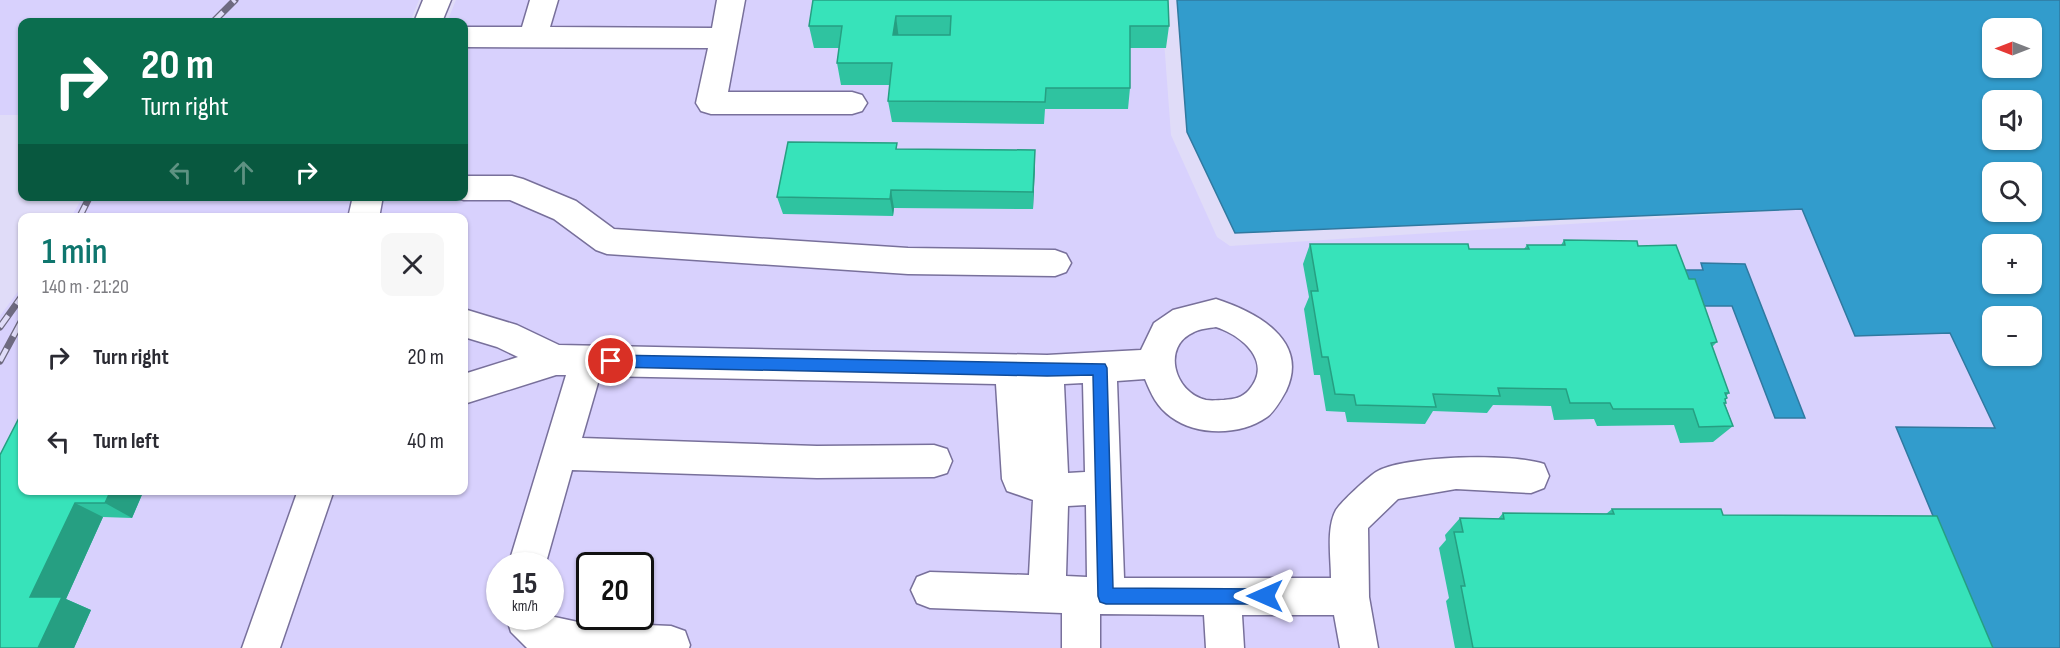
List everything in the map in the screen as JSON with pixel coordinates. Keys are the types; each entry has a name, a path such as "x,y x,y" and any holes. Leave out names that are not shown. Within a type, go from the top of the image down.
{"street":[{"path":"430,18 437,0"},
{"path":"533,37 544,0"},
{"path":"731,0 711,103 852,103"},
{"path":"468,37 724,38"},
{"path":"468,188 512,188 565,210 608,241 908,261 1055,263"},
{"path":"468,325 505,335 571,360"},
{"path":"530,552 559,453 571,360"},
{"path":"468,388 571,360 1047,370 1156,364"},
{"path":"1078,595 1103,488 1100,368"},
{"path":"1012,369 1015,436 1020,479 1051,490 1103,488"},
{"path":"1047,370 1051,490 1078,595 1082,648"},
{"path":"559,453 818,462 934,460"},
{"path":"1359,648 1350,597 1350,521 1389,484 1456,473 1531,476"},
{"path":"261,648 314,495"},
{"path":"930,590 1078,595 1350,597"},
{"path":"1222,596 1225,648"},
{"path":"536,630 540,634 578,641 671,645"}],"shaded area":[{"path":"0,0 419,0 412,18 18,18 18,115 0,115"},
{"path":"456,0 1161,0 1171,135 1217,237 1230,246 1802,209 1855,335 1950,333 1995,428 1896,427 1988,648 0,648 0,316 18,291 18,495 468,495 468,213 73,213 81,201 468,201 468,18 449,18"}],"water":[{"path":"1177,0 2060,0 2060,648 1988,648 1896,427 1995,428 1950,333 1855,336 1802,209 1235,233 1187,132"},
{"path":"1701,263 1745,264 1805,418 1775,418 1732,306 1697,306 1684,270 1703,270"}],"building":[{"path":"813,0 1168,0 1169,26 1130,26 1130,88 1046,88 1045,102 888,101 892,63 837,63 842,26 809,26","holes":["896,16 951,16 950,35 893,35"]},
{"path":"788,142 897,143 896,149 1035,150 1033,192 891,190 890,199 777,197"},
{"path":"1564,240 1637,241 1638,246 1676,245 1689,279 1695,279 1717,342 1711,343 1729,393 1725,393 1727,398 1724,403 1733,426 1699,427 1693,409 1613,409 1610,403 1570,403 1566,389 1498,388 1500,396 1433,394 1436,407 1356,405 1354,395 1335,394 1328,357 1322,357 1311,291 1318,291 1310,244 1468,244 1469,249 1529,249 1527,245 1565,245"},
{"path":"18,420 18,495 109,495 105,503 75,503 30,597 62,597 38,648 0,648 0,455"},
{"path":"1612,509 1721,509 1723,515 1937,516 1993,648 1473,648 1461,586 1465,586 1454,532 1463,532 1460,518 1504,519 1503,513 1614,514"}],"railway":[{"path":"217,18 235,0"},
{"path":"82,213 88,201"},
{"path":"0,327 18,302"},
{"path":"0,361 18,327"}],"route":[{"path":"611,361 1047,370 1100,368 1106,596 1265,596"}]}
